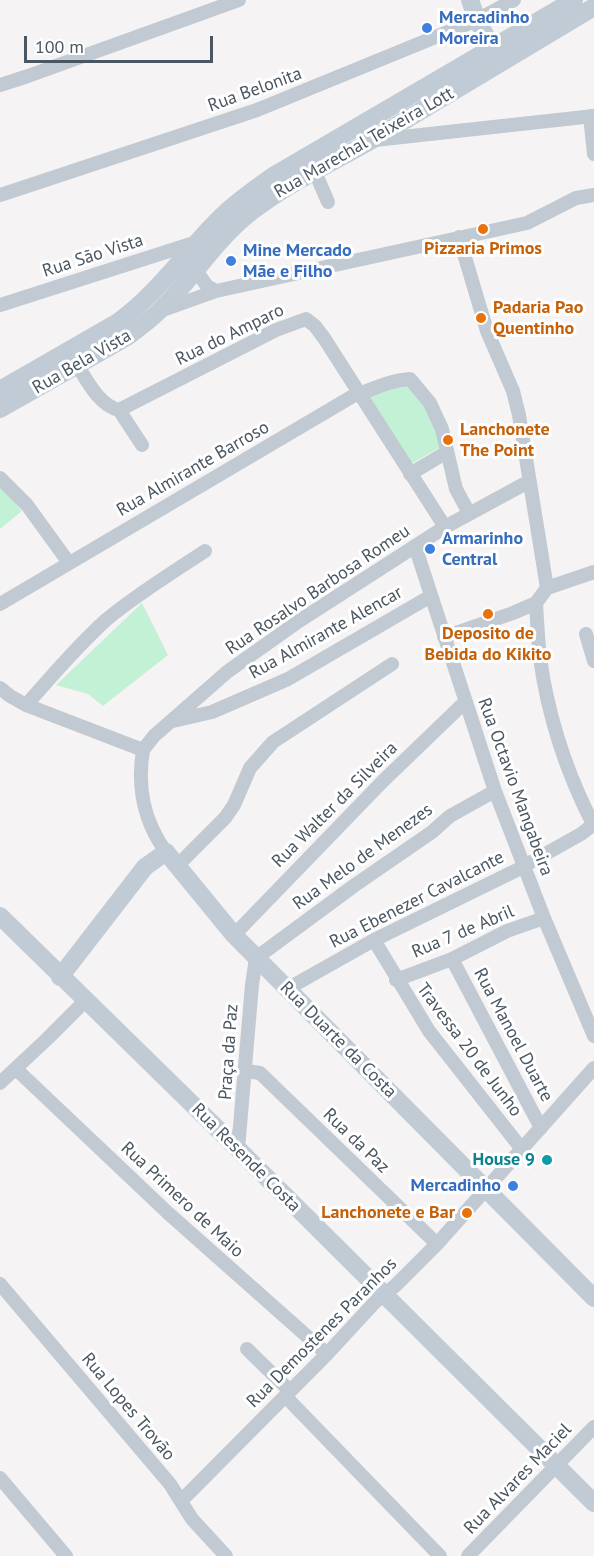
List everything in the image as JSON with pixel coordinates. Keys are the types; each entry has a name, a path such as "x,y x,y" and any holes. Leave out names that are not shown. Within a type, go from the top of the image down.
{"main road":[{"path":"470,0 477,20 493,49"},
{"name":"Rua Marechal Teixeira Lott","path":"154,304 195,269 252,211 281,191 310,165 574,0"},
{"name":"Rua Marechal Teixeira Lott","path":"154,304 197,242 242,198 273,176 310,165 371,140 594,7"},
{"name":"Rua Bela Vista","path":"0,409 128,337 154,304"},
{"name":"Rua Bela Vista","path":"0,390 118,322 154,304"},
{"path":"60,977 145,867 171,859"},
{"name":"Rua Duarte da Costa","path":"171,859 256,958 594,1298"},
{"name":"Rua Resende Costa","path":"0,916 594,1503"}],"street":[{"path":"0,85 239,0"},
{"name":"Rua Belonita","path":"0,195 257,110 477,20 514,0"},
{"path":"371,140 592,116 594,154"},
{"path":"310,165 328,202"},
{"path":"154,304 527,223 568,201 594,195"},
{"path":"459,237 489,337 513,391 519,415 528,482 547,588"},
{"name":"Rua São Vista","path":"0,305 197,242"},
{"path":"195,269 207,286 216,291"},
{"name":"Rua do Amparo","path":"119,410 276,330 306,319 324,338 359,394"},
{"path":"77,365 103,403 119,410 142,445"},
{"name":"Rua Almirante Barroso","path":"0,604 359,394 386,383 410,379 430,403 442,429 447,452"},
{"path":"359,394 445,527"},
{"path":"410,474 447,452 456,489 469,513"},
{"path":"0,478 27,505 69,563"},
{"name":"Rua Rosalvo Barbosa Romeu","path":"143,750 170,722 227,672 299,621 445,527 528,482"},
{"name":"Rua Octavio Mangabeira","path":"415,546 495,791 544,918 594,1036"},
{"path":"26,705 78,647 106,620 145,590 205,551"},
{"path":"444,638 536,603 547,588 594,572"},
{"name":"Rua Almirante Alencar","path":"170,722 212,712 288,679 431,596"},
{"path":"536,603 540,657 559,742 594,825"},
{"path":"586,634 594,661"},
{"path":"171,859 225,818 234,805 250,768 273,742 392,664"},
{"path":"0,688 26,705 143,750"},
{"name":"Rua Walter da Silveira","path":"234,935 383,781 465,702"},
{"name":"Rua Duarte da Costa","path":"143,750 140,769 143,806 154,836 171,859"},
{"name":"Rua Melo de Menezes","path":"256,958 450,816 495,791"},
{"name":"Rua Ebenezer Cavalcante","path":"287,988 374,940 524,865 594,825"},
{"name":"Rua 7 de Abril","path":"396,980 452,958 507,931 544,918"},
{"name":"Travessa 20 de Junho","path":"374,940 396,980 429,1031 521,1148"},
{"name":"Praça da Paz","path":"238,1149 256,958"},
{"name":"Rua Manoel Duarte","path":"452,958 541,1128"},
{"path":"0,1083 85,1001"},
{"name":"Rua Demostenes Paranhos","path":"181,1501 327,1354 375,1302 436,1244 594,1068"},
{"name":"Rua Primero de Maio","path":"16,1069 168,1213 327,1354"},
{"name":"Rua da Paz","path":"246,1071 260,1073 436,1244"},
{"name":"Rua Lopes Trovão","path":"0,1284 170,1484 198,1526 226,1556"},
{"path":"247,1349 440,1556"},
{"name":"Rua Alvares Maciel","path":"468,1556 594,1427"},
{"path":"0,1478 66,1556"}],"green space":[{"path":"406,385 429,409 442,446 411,464 368,398 387,389"},
{"path":"0,484 22,511 0,529"},
{"path":"142,603 168,655 103,706 88,694 56,685"}],"place":[{"name":"Mercadinho Moreira","path":"427,28"},
{"name":"Pizzaria Primos","path":"483,229"},
{"name":"Mine Mercado Mãe e Filho","path":"231,261"},
{"name":"Padaria Pao Quentinho","path":"481,318"},
{"name":"Lanchonete The Point","path":"448,440"},
{"name":"Armarinho Central","path":"430,549"},
{"name":"Deposito de Bebida do Kikito","path":"488,614"},
{"name":"House 9","path":"547,1160"},
{"name":"Mercadinho","path":"513,1186"},
{"name":"Lanchonete e Bar","path":"467,1213"}]}
